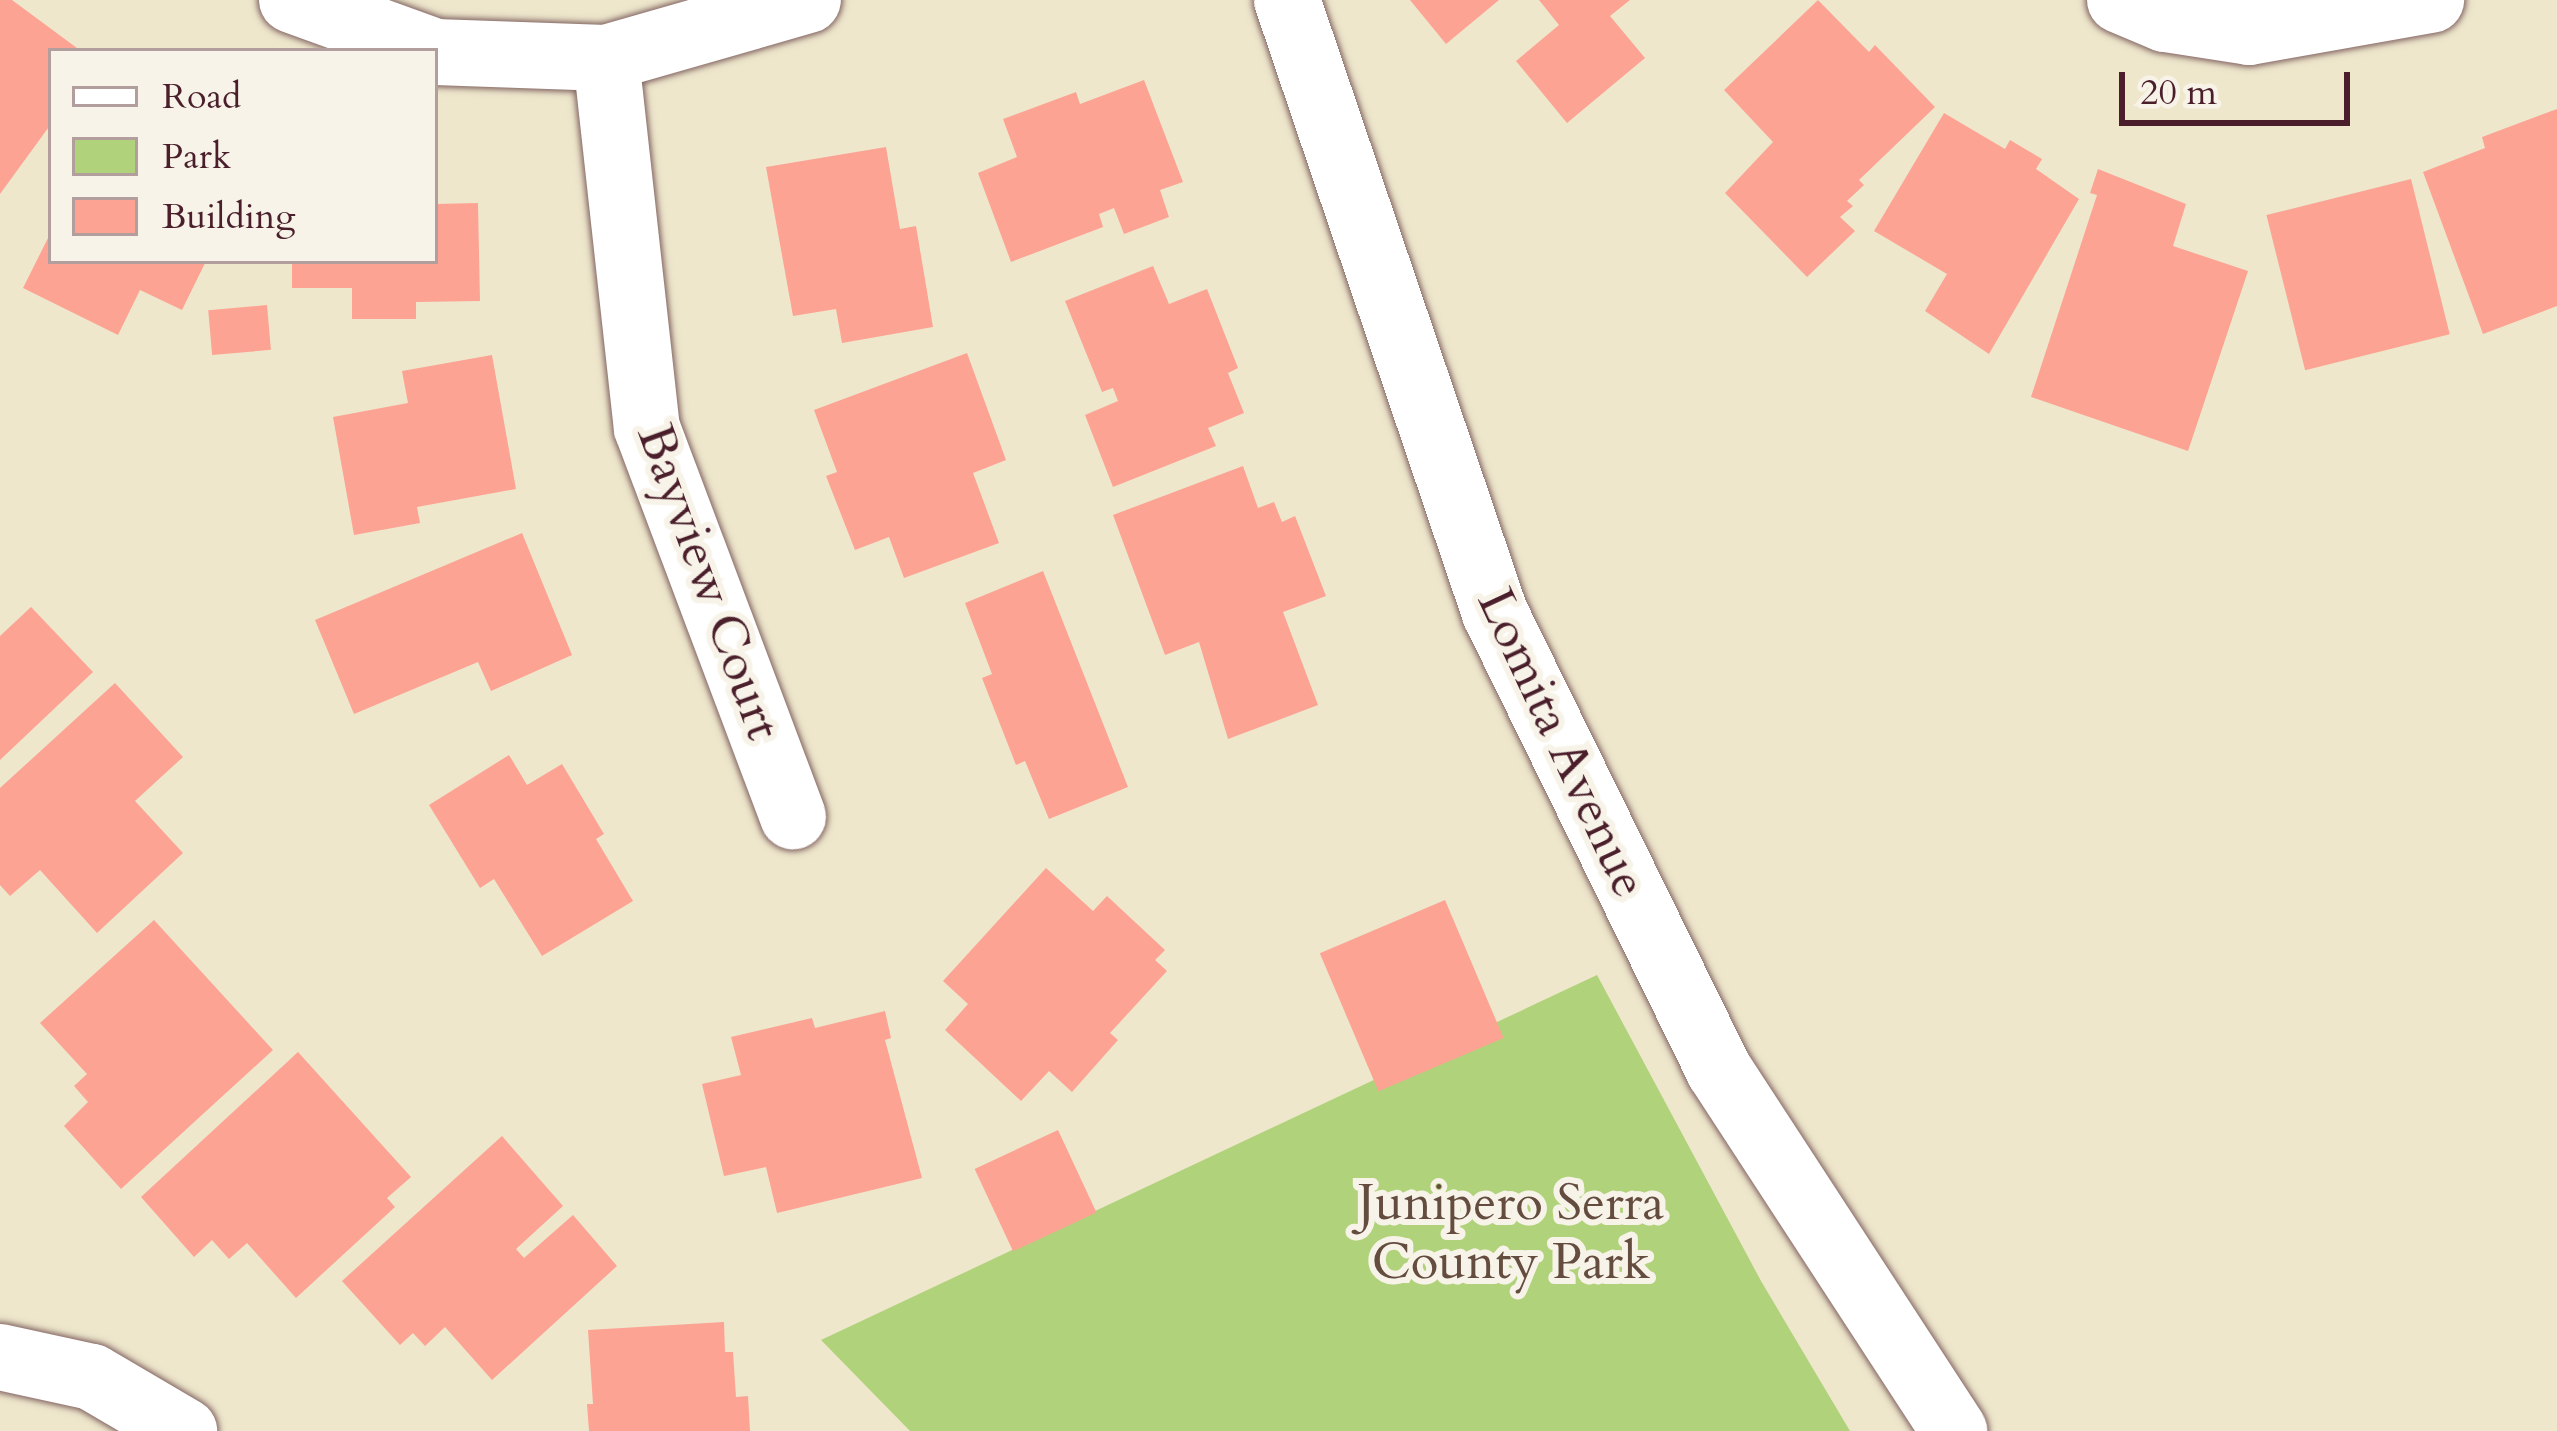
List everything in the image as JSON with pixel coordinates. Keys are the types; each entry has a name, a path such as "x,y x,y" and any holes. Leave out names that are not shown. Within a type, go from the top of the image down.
{"street":[{"path":"292,0 426,48"},
{"path":"438,51 606,58 808,0"},
{"name":"Lomita Avenue","path":"1287,0 1496,613 1719,1070 1954,1431"},
{"path":"2120,0 2165,20 2249,32 2432,0"},
{"name":"Bayview Court","path":"606,58 647,428 793,816"},
{"path":"0,1357 92,1377 184,1431"}],"green space":[{"name":"Junipero Serra County Park","path":"1597,975 1761,1281 1850,1431 910,1431 821,1340"}],"building":[{"path":"0,0 12,0 77,48 48,48 48,128 0,194"},
{"path":"1410,0 1499,0 1446,44"},
{"path":"1539,0 1630,0 1610,16 1645,58 1567,123 1516,61 1559,25"},
{"path":"1818,0 1869,52 1875,45 1935,107 1859,180 1864,185 1847,201 1853,206 1840,217 1855,231 1807,277 1725,193 1773,142 1724,90"},
{"path":"1144,80 1183,182 1160,190 1169,217 1124,234 1114,208 1099,214 1103,227 1011,262 978,173 1017,157 1003,119 1076,92 1080,104"},
{"path":"2557,109 2557,306 2483,334 2423,172 2485,148 2482,137"},
{"path":"1944,113 2005,149 2010,140 2042,159 2036,169 2079,199 1989,354 1925,311 1947,274 1874,231"},
{"path":"886,147 900,229 916,226 933,327 842,343 836,309 793,316 766,167"},
{"path":"2098,169 2186,204 2173,246 2248,271 2188,451 2031,397 2097,195 2090,193"},
{"path":"2411,179 2450,334 2305,370 2266,215"},
{"path":"478,203 480,301 416,302 416,319 352,319 352,288 292,288 292,264 438,264 438,204"},
{"path":"48,238 48,264 205,264 182,310 140,290 118,335 23,288"},
{"path":"1153,266 1169,304 1207,289 1238,368 1228,373 1244,413 1208,428 1216,446 1113,487 1085,415 1118,401 1113,388 1102,392 1065,301"},
{"path":"267,305 271,350 212,355 208,310"},
{"path":"967,353 1006,460 973,473 999,543 904,578 889,537 855,550 826,476 837,472 814,410"},
{"path":"492,355 516,489 417,507 420,523 354,535 333,417 408,403 402,371"},
{"path":"1243,466 1258,508 1274,502 1282,522 1295,516 1326,596 1283,612 1318,705 1228,739 1199,642 1165,655 1113,515"},
{"path":"522,533 572,655 491,691 478,662 354,714 315,620"},
{"path":"1043,571 1128,787 1049,819 1025,761 1016,765 982,678 992,674 965,603"},
{"path":"31,607 93,672 0,760 0,636"},
{"path":"115,683 183,757 135,801 183,853 97,933 40,870 10,896 0,885 0,788"},
{"path":"509,755 527,785 562,764 604,834 596,839 633,901 542,956 494,879 480,888 429,805"},
{"path":"1046,868 1093,911 1107,896 1165,950 1155,960 1167,971 1110,1033 1118,1040 1072,1092 1049,1071 1021,1101 945,1030 968,1004 943,981"},
{"path":"1445,900 1504,1038 1378,1091 1320,953"},
{"path":"154,920 273,1050 121,1189 64,1126 88,1102 74,1086 87,1074 40,1023"},
{"path":"885,1011 891,1038 885,1040 922,1178 777,1213 766,1167 724,1176 702,1084 741,1075 731,1037 812,1018 815,1028"},
{"path":"298,1052 411,1177 387,1198 395,1207 296,1298 247,1243 229,1259 212,1240 194,1257 141,1197"},
{"path":"1058,1130 1096,1212 1013,1251 975,1169"},
{"path":"502,1136 563,1206 516,1249 524,1258 573,1215 617,1266 492,1380 445,1327 425,1346 413,1333 400,1345 342,1281"},
{"path":"724,1322 725,1352 733,1352 736,1397 748,1396 750,1431 589,1431 587,1404 593,1404 588,1330"}]}
